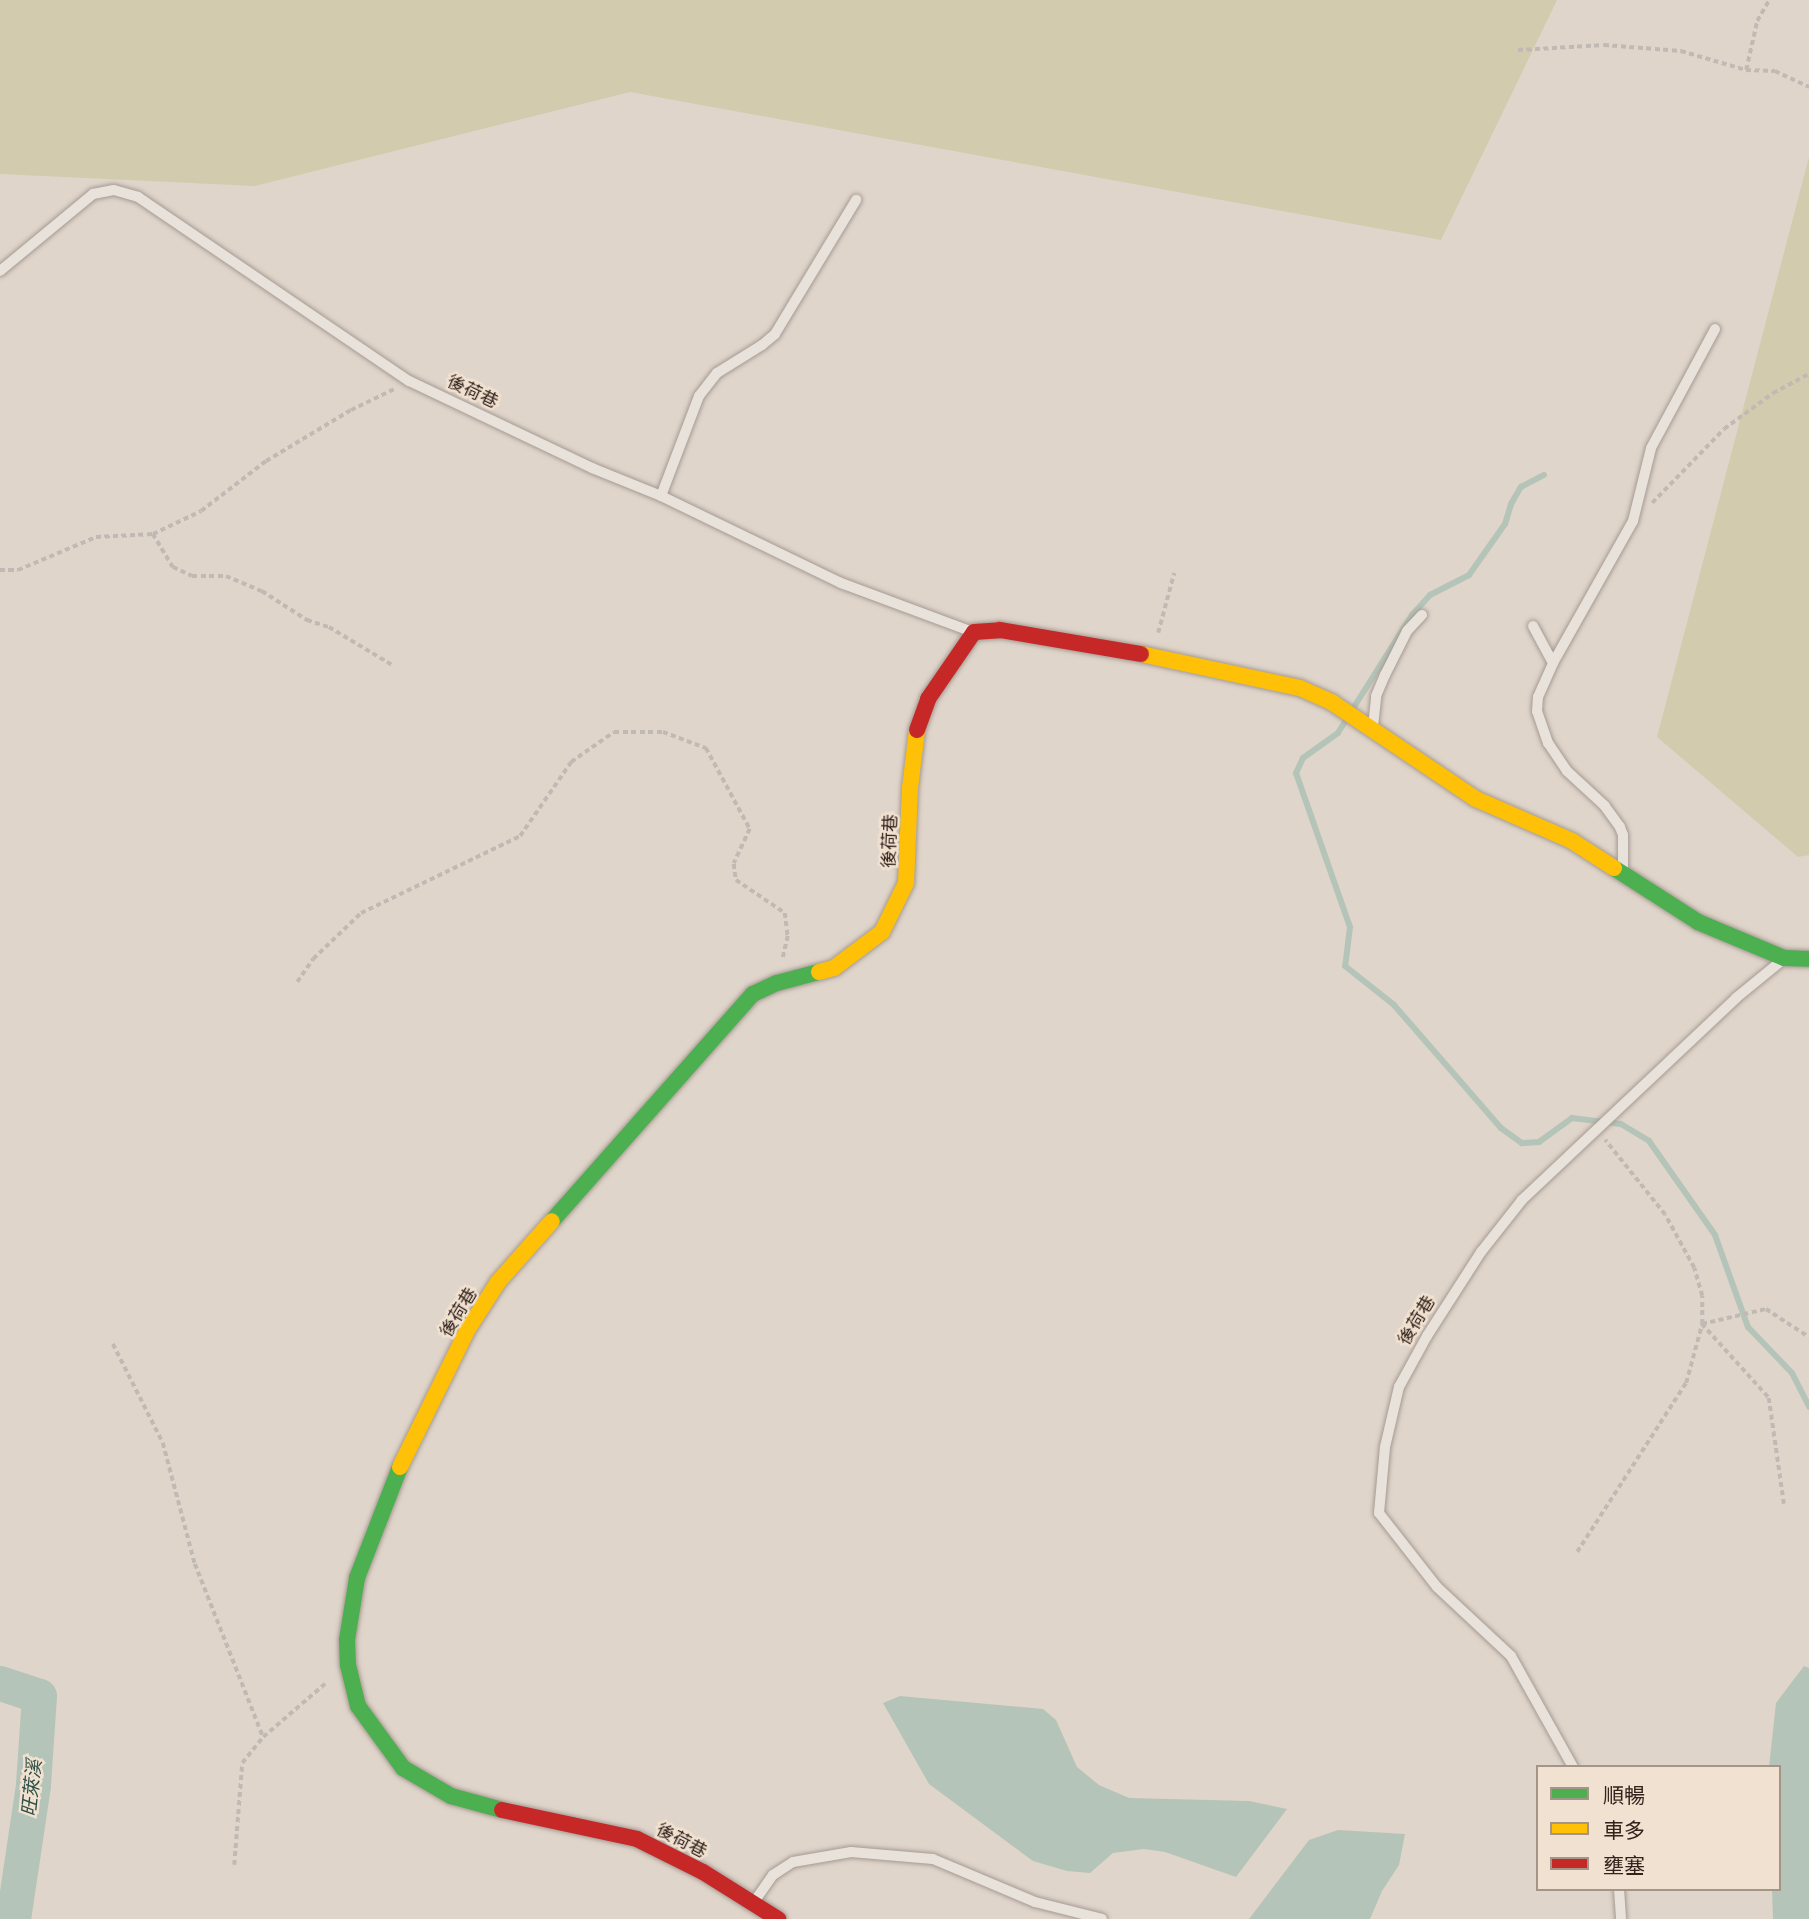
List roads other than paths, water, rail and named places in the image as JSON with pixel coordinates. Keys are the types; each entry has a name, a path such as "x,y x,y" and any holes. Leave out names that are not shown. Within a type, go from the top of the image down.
{"street":[{"name":"後荷巷","path":"778,1919 703,1872 637,1839 514,1814 452,1796 403,1769 358,1706 348,1665 347,1640 357,1578 396,1476 468,1329 498,1282 753,994 778,983 834,968 882,932 906,883 910,788 918,720 928,699 974,632 1000,630 1152,656 1300,688 1333,703 1373,728 1476,799 1572,841 1698,922 1784,958 1809,959"}],"lane":[{"name":"後荷巷","path":"0,271 93,194 114,190 148,203 409,382 592,468 661,496 841,583 974,632"},
{"path":"661,496 699,396 717,373 775,334 856,200"},
{"path":"1623,873 1623,835 1620,827 1605,806 1567,771 1548,743 1537,710 1538,697 1553,663 1633,521 1651,449 1715,330"},
{"path":"1373,728 1376,696 1385,675 1407,631 1422,615"},
{"path":"1533,626 1553,663"},
{"name":"後荷巷","path":"1572,1765 1511,1656 1437,1587 1379,1513 1385,1447 1399,1387 1427,1336 1481,1252 1522,1200 1736,998 1784,958"},
{"path":"753,1903 773,1875 793,1862 851,1852 933,1859 1035,1902 1102,1919"},
{"path":"1619,1891 1621,1919"}],"waterway":[{"path":"1354,707 1412,615 1430,595 1469,575 1505,524 1511,504 1521,487 1544,475"},
{"path":"1346,720 1338,733 1303,758 1296,773 1350,927 1345,966 1394,1005 1501,1128 1522,1143 1539,1142 1572,1118 1621,1124 1649,1141 1715,1235 1748,1327 1792,1373 1809,1407"},
{"name":"旺萊溪","path":"0,1683 39,1696 33,1785 13,1919"}]}
